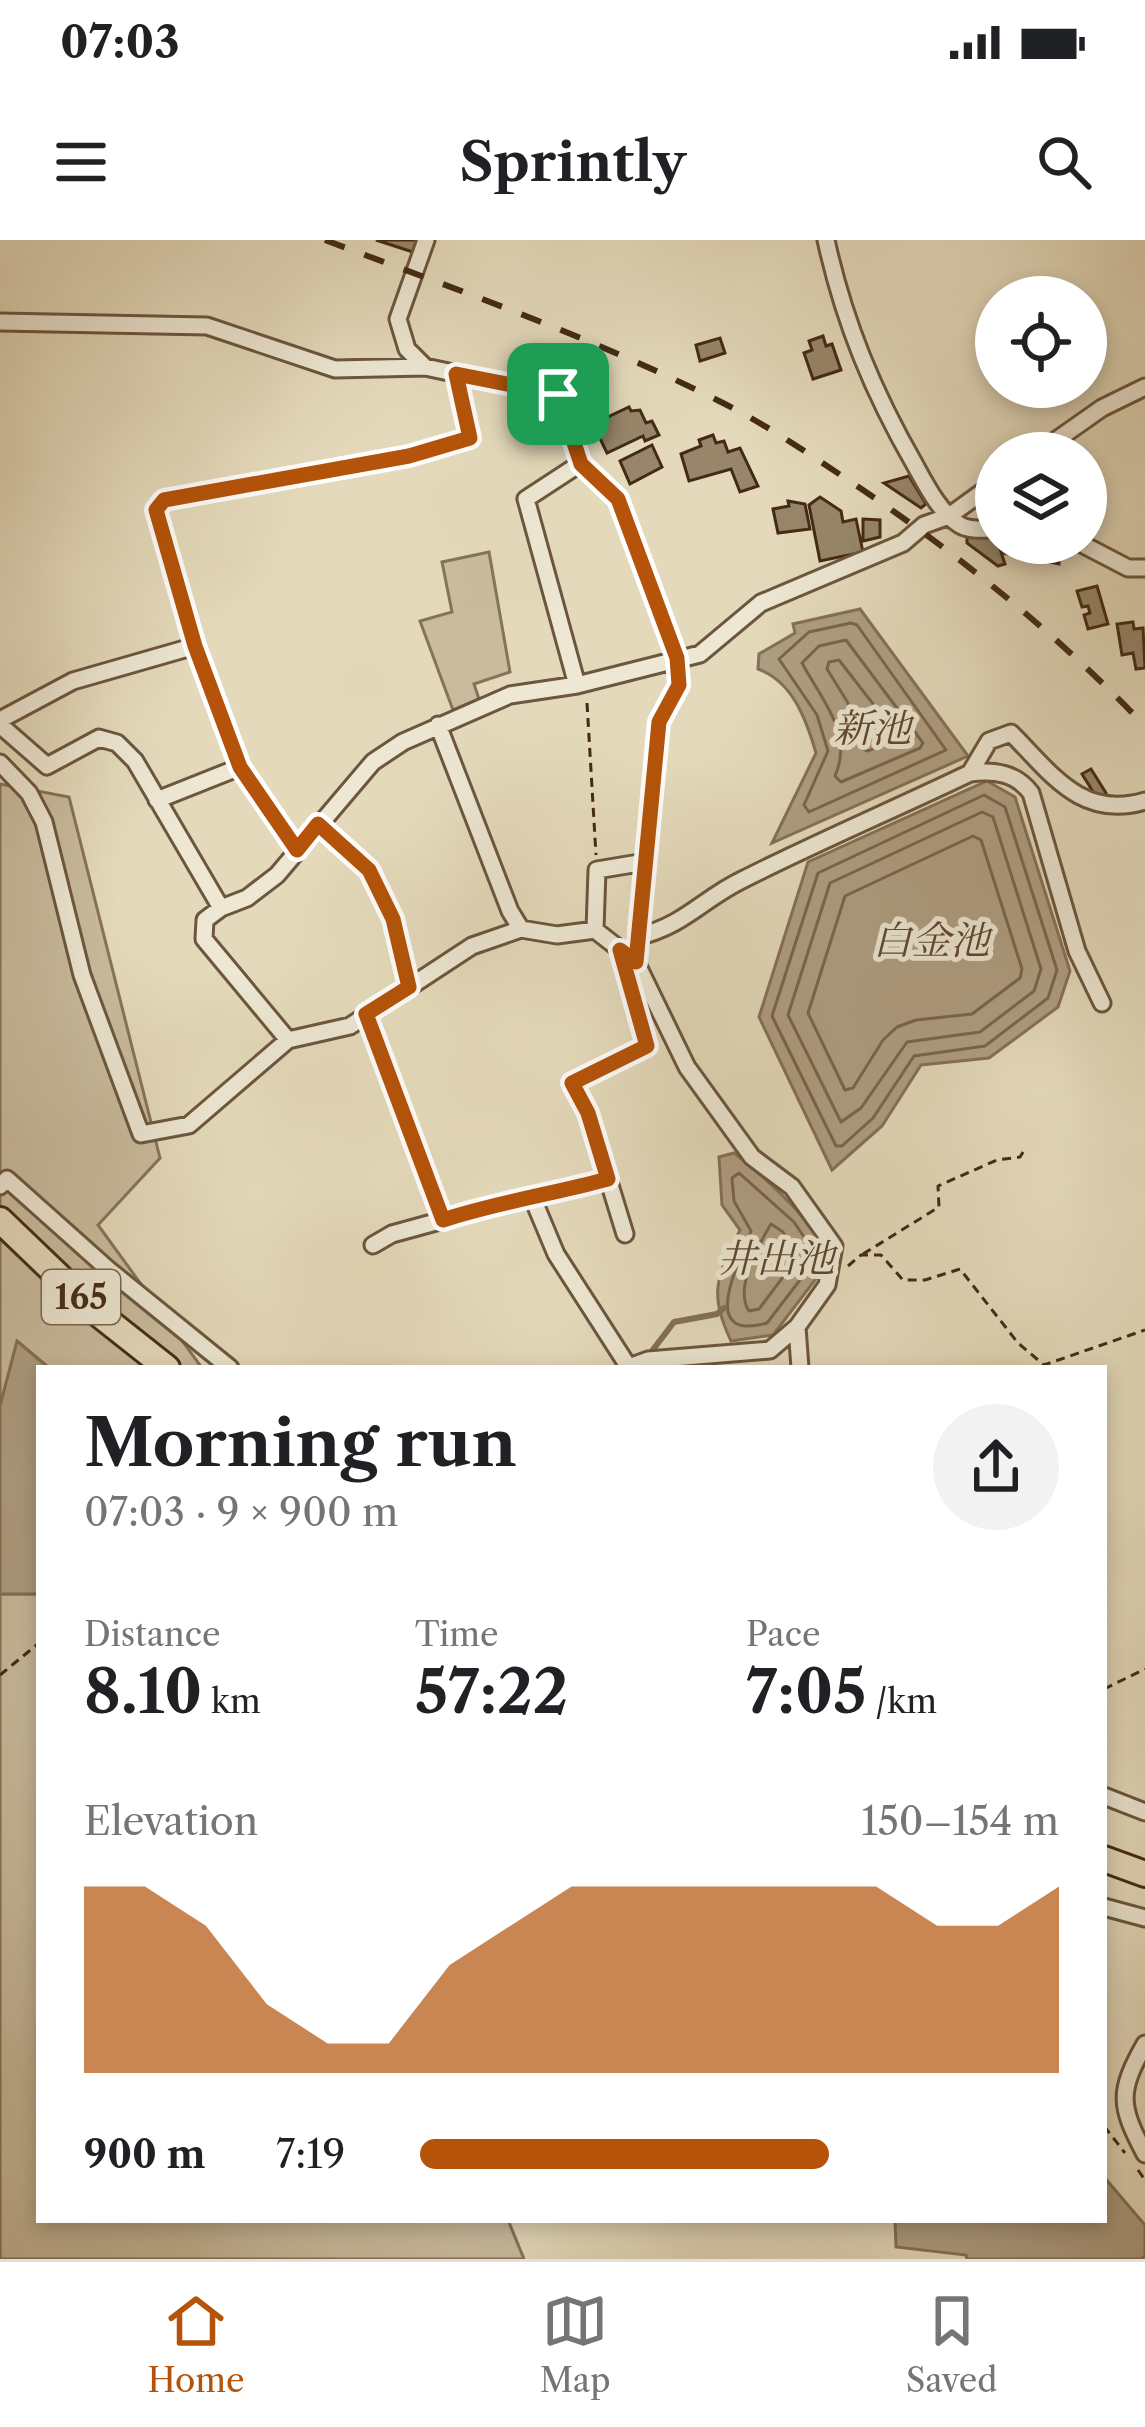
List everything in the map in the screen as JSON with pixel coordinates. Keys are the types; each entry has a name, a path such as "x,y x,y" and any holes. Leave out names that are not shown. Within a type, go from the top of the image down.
{"highway":[{"name":"165","path":"0,1220 95,1311 163,1365"},
{"path":"1107,1860 1145,1874"}],"street":[{"path":"425,367 407,349 398,320 426,240"},
{"path":"826,240 839,300 879,403 949,516 964,529 975,529"},
{"path":"0,322 207,326 335,369 425,367 558,394 581,464 618,499 677,658 679,685 659,722 636,962"},
{"path":"297,850 240,767 195,646 156,510 164,500 409,456 470,438 456,374"},
{"path":"1068,432 1145,387"},
{"path":"581,464 526,499 581,684"},
{"path":"288,1040 204,939 205,920 247,898 277,874 373,762 438,725 510,694 581,684 700,654 761,603 903,543 924,525 949,516 975,497"},
{"path":"1107,557 1128,568 1145,568"},
{"path":"195,646 73,681 0,723 47,766 99,738 117,742 135,761 221,908"},
{"path":"438,725 521,929"},
{"path":"970,773 989,740 1011,733 1064,786 1093,805 1145,801"},
{"path":"0,763 29,793 44,822 82,975 141,1134 189,1125 288,1040 350,1026 472,946 521,929 557,935 595,930 636,962 686,1067 752,1157 792,1187 834,1246 827,1285 797,1327 770,1350 633,1365"},
{"path":"157,800 240,767"},
{"path":"637,937 663,930 738,882 970,773 1004,773 1022,781 1031,793 1077,951 1102,1003"},
{"path":"318,824 369,870 393,919 409,987"},
{"path":"595,930 597,870 645,862"},
{"path":"620,950 647,1046 572,1083 588,1113 625,1234"},
{"path":"366,1014 443,1220"},
{"path":"373,1245 392,1234 504,1200 533,1199 608,1179"},
{"path":"0,1186 7,1180 226,1365"},
{"path":"533,1199 556,1254 626,1365"},
{"path":"797,1327 800,1365"},
{"path":"1107,1797 1145,1811"},
{"path":"1107,1908 1145,1918"},
{"path":"1145,2044 1124,2080 1127,2121 1145,2154"}],"path":[{"path":"581,684 597,870"},
{"path":"827,1285 861,1255 939,1207 938,1186 997,1160 1020,1157 1026,1148"},
{"path":"861,1255 881,1255 903,1280 925,1280 960,1268 1018,1343 1044,1365 1145,1330"},
{"path":"0,1675 36,1645"},
{"path":"1107,1688 1145,1669"}],"shaded area":[{"path":"489,552 510,672 474,684 479,699 453,710 420,621 452,612 442,562"},
{"path":"0,784 69,797 160,1158 98,1225 200,1365 45,1365 18,1342 0,1406"},
{"path":"0,1594 36,1594 36,2223 509,2223 524,2259 0,2259"}],"water":[{"name":"新池","path":"860,609 968,756 772,843 816,753 789,692 758,669 759,654 795,633 793,624"},
{"name":"白金池","path":"987,781 1015,797 1070,971 1058,1007 989,1058 921,1065 882,1126 832,1170 759,1017 808,862"},
{"name":"井出池","path":"734,1153 784,1197 827,1247 825,1267 773,1335 731,1341 719,1310 718,1285 740,1230 722,1205 719,1157"},
{"path":"17,1341 45,1365 36,1365 36,1594 0,1594 0,1406"},
{"path":"1107,2181 1145,2225 1145,2256 1141,2259 967,2259 966,2255 896,2247 895,2223 1107,2223"}],"building":[{"path":"376,240 417,240 413,252"},
{"path":"823,336 826,346 832,344 841,370 813,379 804,353 812,350 809,341"},
{"path":"720,338 725,353 700,361 696,345"},
{"path":"584,396 591,397 600,410 575,427 565,408"},
{"path":"629,407 640,410 646,423 652,421 659,435 645,441 643,436 607,453 593,424"},
{"path":"713,435 716,443 724,441 728,452 740,448 758,486 740,492 731,469 689,481 681,454"},
{"path":"652,445 662,467 630,484 620,461"},
{"path":"909,476 926,504 921,508 884,483"},
{"path":"820,497 841,511 843,522 856,519 863,552 820,561 809,505"},
{"path":"788,501 805,504 810,529 778,533 773,509 789,506"},
{"path":"863,519 880,520 880,537 863,541"},
{"path":"1097,586 1108,624 1088,629 1084,615 1090,613 1088,606 1082,607 1077,591"},
{"path":"1133,622 1134,629 1143,628 1145,668 1136,669 1133,653 1122,655 1117,624"},
{"path":"1091,769 1106,793 1097,798 1082,774"}],"waterway":[{"path":"649,1355 674,1322 717,1314 724,1308"}],"railway":[{"path":"325,240 575,336 757,421 860,488 972,570 1044,629 1145,726"}],"route":[{"path":"456,374 558,394 581,464 618,499 677,658 679,685 659,722 636,962 620,950 647,1046 572,1083 588,1113 608,1179 533,1199 504,1200 443,1220 366,1014 409,987 393,919 369,870 318,824 297,850 240,767 195,646 156,510 164,500 409,456 470,438 456,374"}]}
